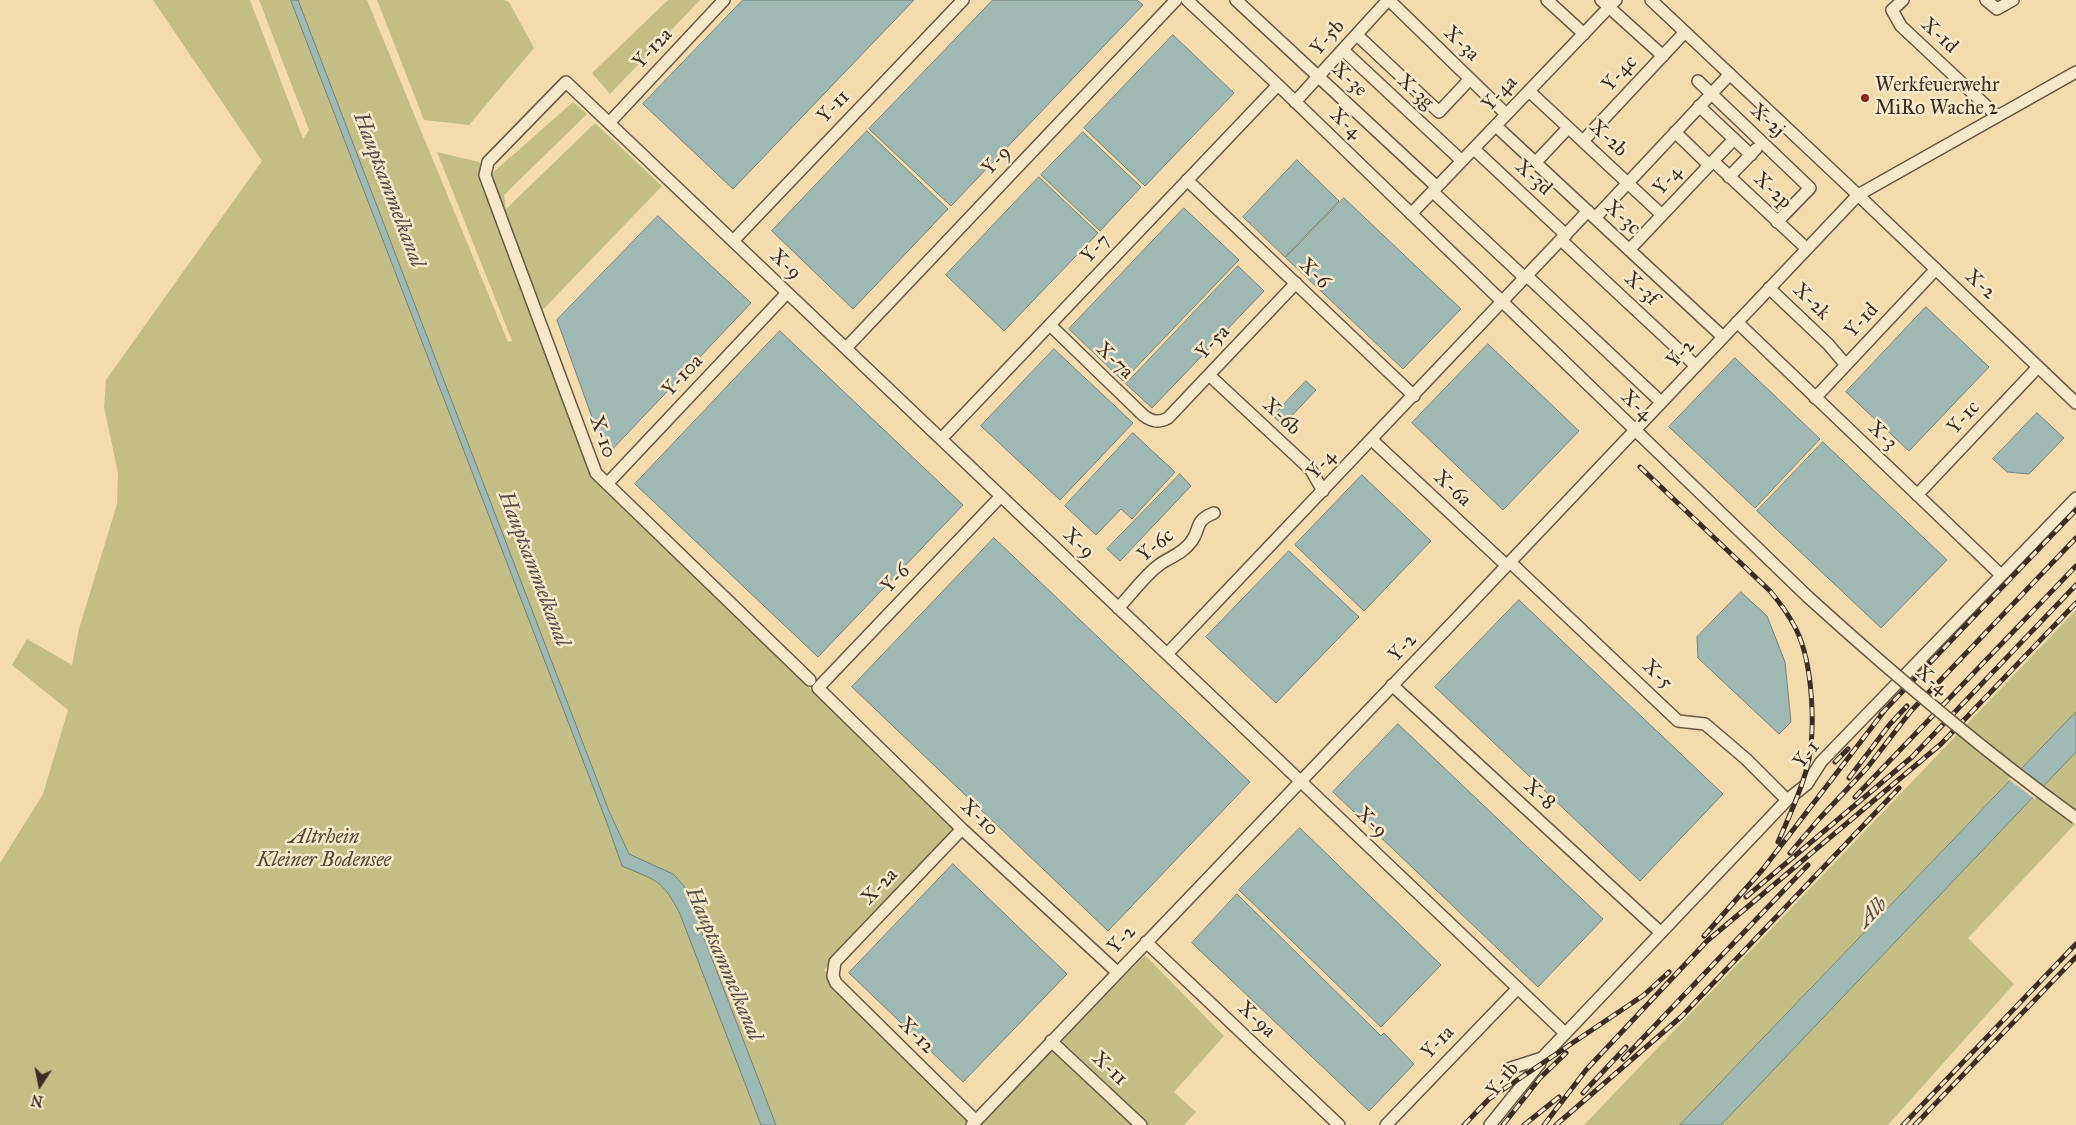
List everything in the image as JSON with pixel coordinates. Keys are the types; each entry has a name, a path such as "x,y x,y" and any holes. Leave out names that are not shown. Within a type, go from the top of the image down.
{"street":[{"name":"Y-12a","path":"609,123 724,0"},
{"name":"Y-11","path":"733,241 963,0"},
{"name":"Y-9","path":"846,348 1176,0"},
{"name":"X-4","path":"1187,0 1296,102 1808,597 1895,676 1976,744 2076,818"},
{"name":"X-3e","path":"1236,0 1319,77 1526,277 1661,402"},
{"name":"Y-5b","path":"1296,102 1389,0"},
{"name":"X-3a","path":"1389,0 1506,114"},
{"path":"1547,0 1584,34"},
{"name":"X-2","path":"1651,0 2076,403"},
{"name":"X-1d","path":"1903,0 1892,10 1901,26 1997,116"},
{"path":"1986,0 1996,10 2013,0"},
{"path":"1609,2 1662,56"},
{"name":"Y-4a","path":"1411,214 1584,34 1609,2"},
{"name":"Y-4c","path":"1583,141 1685,32"},
{"path":"1357,34 1438,112 1470,79"},
{"name":"X-3g","path":"1343,50 1462,161"},
{"path":"1858,195 2076,72"},
{"path":"1503,302 1563,237 1627,183 1730,74"},
{"name":"X-2j","path":"1698,81 1810,188 1777,222"},
{"name":"X-9","path":"488,162 566,82 1565,1033"},
{"name":"Y-7","path":"942,438 1278,85"},
{"name":"X-2b","path":"1529,91 1662,215"},
{"path":"1699,106 1751,155"},
{"name":"X-3c","path":"1496,126 1723,337"},
{"path":"1536,163 1568,128"},
{"name":"X-2p","path":"1675,132 1729,177 1806,249"},
{"name":"Y-4","path":"1629,250 1734,138"},
{"path":"1729,177 1762,142"},
{"name":"X-3d","path":"1474,149 1563,237"},
{"name":"X-10","path":"488,162 485,175 596,473 962,828 1117,972"},
{"name":"X-6","path":"1187,180 1414,396"},
{"name":"Y-2","path":"974,1123 1858,195"},
{"name":"X-3f","path":"1563,237 1696,366"},
{"name":"Y-1d","path":"1815,398 1936,269"},
{"name":"Y-5a","path":"1153,421 1159,422 1168,418 1296,283"},
{"name":"X-2k","path":"1769,288 1828,344 1846,365"},
{"name":"Y-10a","path":"607,484 788,293"},
{"name":"Y-4","path":"1167,654 1503,302"},
{"name":"X-3","path":"1737,322 2001,575"},
{"name":"X-7a","path":"1050,325 1143,415 1153,421"},
{"name":"Y-1c","path":"1917,495 2038,367"},
{"name":"X-6b","path":"1209,375 1311,470 1323,491"},
{"name":"X-6a","path":"1372,440 1508,564"},
{"name":"Y-6","path":"814,684 1001,496"},
{"name":"Y-1","path":"1565,1033 1787,800 1807,784 1821,762 2076,498"},
{"name":"Y-6c","path":"1118,608 1159,565 1176,556 1192,541 1196,526 1206,516 1214,513"},
{"name":"X-5","path":"1508,564 1678,721 1705,724 1746,759 1787,800"},
{"name":"X-8","path":"1392,685 1660,932"},
{"name":"X-2a","path":"832,976 835,962 962,828"},
{"name":"X-9a","path":"1146,942 1339,1125"},
{"name":"X-12","path":"832,976 836,983 974,1123"},
{"name":"Y-1a","path":"1386,1125 1518,988"},
{"name":"Y-1b","path":"1490,1125 1520,1090 1542,1058 1565,1033"},
{"name":"X-11","path":"1052,1041 1141,1125"},
{"name":"Y-1b","path":"1508,1069 1542,1058"}],"green space":[{"name":"Altrhein Kleiner Bodensee","path":"153,0 250,0 303,139 309,130 259,0 291,0 623,864 656,881 675,897 761,1125 0,1125 0,863 43,794 68,710 12,665 27,639 72,665 79,629 117,504 118,473 104,407 106,380 262,161"},
{"path":"298,0 367,0 508,342 512,341 437,152 479,162 489,176 573,102 587,114 504,195 506,209 595,123 662,186 534,319 591,477 955,829 824,970 979,1124 1145,955 1224,1036 1174,1092 1196,1112 1184,1125 776,1125 684,886 629,854 609,811"},
{"path":"377,0 504,0 509,2 534,48 469,125 424,120"},
{"path":"668,0 700,0 610,94 592,73"},
{"path":"2076,610 2076,712 1680,1125 1584,1125"},
{"path":"2076,752 2076,823 1968,938 2014,984 1888,1125 1721,1125"}],"water":[{"path":"291,0 298,0 609,811 629,854 673,874 684,886 776,1125 761,1125 680,914 674,903 663,887 657,882 622,866"},
{"path":"743,0 914,0 733,189 643,104"},
{"path":"993,0 1137,0 1143,5 951,206 869,129"},
{"path":"1173,35 1234,93 1145,186 1084,128"},
{"path":"867,131 948,209 853,309 772,231"},
{"path":"1083,132 1141,187 1100,231 1041,175"},
{"path":"1297,160 1339,201 1285,257 1243,217"},
{"path":"1039,177 1098,233 1004,331 946,275"},
{"path":"1344,198 1461,309 1403,369 1286,258"},
{"path":"1184,208 1239,260 1123,381 1069,329"},
{"path":"658,216 751,303 606,456 557,320"},
{"path":"1238,266 1264,291 1152,408 1126,384"},
{"path":"1926,307 1989,367 1909,451 1846,392"},
{"path":"780,331 963,505 818,657 635,484"},
{"path":"1488,344 1579,431 1503,510 1412,423"},
{"path":"1054,349 1133,423 1060,500 981,426"},
{"path":"1735,358 1820,439 1755,508 1669,427"},
{"path":"1306,381 1316,390 1283,425 1273,416"},
{"path":"2037,413 2064,438 2029,474 2007,472 1993,459"},
{"path":"1133,433 1175,472 1132,519 1121,509 1096,535 1065,506"},
{"path":"1823,442 1947,560 1881,628 1757,511"},
{"path":"1180,474 1191,486 1120,561 1107,549"},
{"path":"1362,475 1431,541 1364,611 1295,545"},
{"path":"994,538 1250,782 1108,931 852,687"},
{"path":"1289,551 1359,617 1276,703 1206,637"},
{"path":"1741,592 1767,616 1785,662 1791,722 1779,734 1698,658 1697,637"},
{"path":"1519,600 1723,794 1640,881 1435,687"},
{"path":"2076,712 2076,752 1721,1125 1680,1125"},
{"path":"1398,724 1603,919 1538,987 1333,792"},
{"path":"1300,828 1441,965 1381,1027 1239,890"},
{"path":"953,864 1067,974 963,1082 849,973"},
{"path":"1237,894 1381,1036 1384,1033 1414,1064 1369,1111 1192,943"}],"pier":[{"path":"2018,769 2044,789 2035,799 2008,779"}],"railway":[{"path":"1640,467 1770,591 1790,619 1802,643 1810,679 1812,719 1809,756 1800,789 1778,842"},
{"path":"1881,714 2076,510"},
{"path":"1790,853 1867,768 1911,711 2076,538"},
{"path":"1855,797 2076,566"},
{"path":"1746,897 1912,757 2076,585"},
{"path":"1544,1125 1586,1070 1707,941 1941,744 2076,603"},
{"path":"1849,778 1890,724 1907,706"},
{"path":"1704,936 1763,869 1885,710"},
{"path":"1835,762 1848,749"},
{"path":"1556,1125 1682,1016 1899,788"},
{"path":"1623,1059 1808,865"},
{"path":"1903,1125 2076,944"},
{"path":"1915,1125 2076,957"},
{"path":"1464,1125 1489,1099 1644,995 1669,972"},
{"path":"1583,1093 1626,1047"},
{"path":"1503,1125 1540,1078 1566,1053"},
{"path":"1524,1125 1559,1097"}],"place":[{"name":"Werkfeuerwehr MiRo Wache 2","path":"1865,98"}],"water label":[{"name":"Hauptsammelkanal","path":"388,190"},
{"name":"Hauptsammelkanal","path":"533,569"},
{"name":"Alb","path":"1873,913"},
{"name":"Hauptsammelkanal","path":"723,964"}]}
